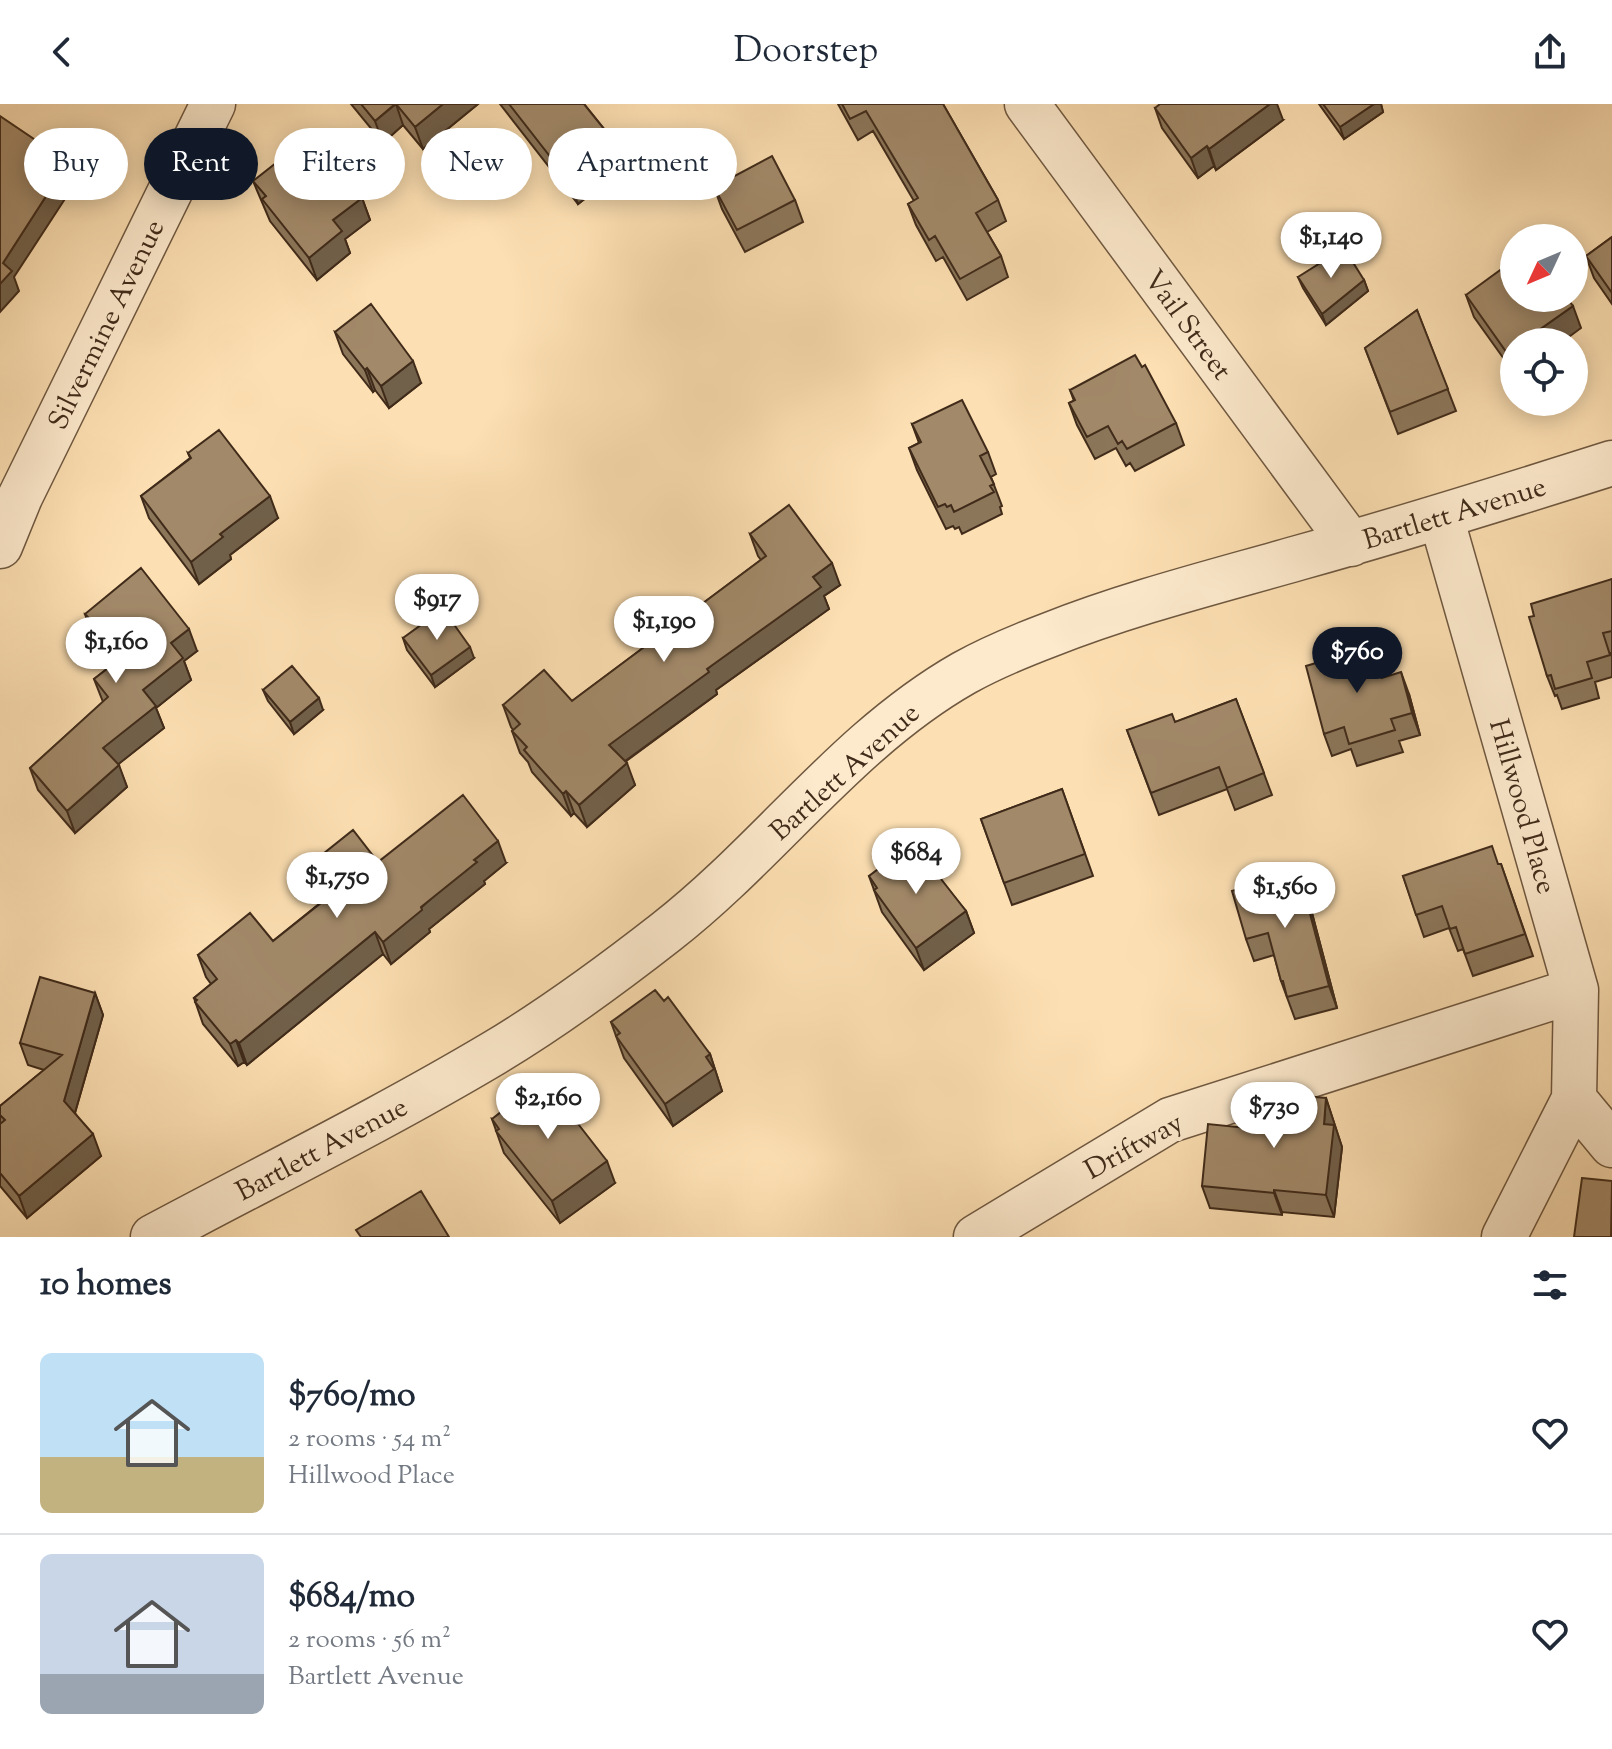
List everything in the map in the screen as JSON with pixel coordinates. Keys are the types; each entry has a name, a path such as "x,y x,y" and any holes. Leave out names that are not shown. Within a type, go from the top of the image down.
{"street":[{"name":"Silvermine Avenue","path":"0,546 20,497 213,104"},
{"name":"Vail Street","path":"1027,104 1351,544"},
{"name":"Bartlett Avenue","path":"153,1237 411,1100 552,1016 673,927 733,874 877,735 915,704 966,672 1095,617 1351,544 1612,463"},
{"name":"Hillwood Place","path":"1441,517 1576,990 1574,1099 1504,1237"},
{"name":"Driftway","path":"976,1237 1170,1120 1576,990"},
{"path":"1574,1099 1612,1145"}],"building":[{"path":"361,104 395,104 375,121"},
{"path":"396,104 443,104 415,127"},
{"path":"509,104 584,104 603,128 548,128 548,154 532,133 532,128 528,128"},
{"path":"842,104 943,104 998,200 976,213 1001,256 960,279 935,236 929,240 908,204 918,198 866,111 850,119"},
{"path":"1160,104 1270,104 1209,149 1207,146 1191,158 1155,108"},
{"path":"1323,104 1374,104 1340,127"},
{"path":"0,116 24,132 24,200 44,200 3,263 12,271 0,284"},
{"path":"772,156 795,200 737,230 721,200 737,200 737,175"},
{"path":"274,165 274,200 359,200 333,220 342,231 309,258 262,199 266,196 258,187 258,177"},
{"path":"1612,237 1612,293 1588,259 1588,255"},
{"path":"1344,248 1364,280 1322,314 1298,277"},
{"path":"1500,270 1500,312 1564,312 1542,328 1500,328 1500,343 1466,295"},
{"path":"371,304 413,361 381,386 335,332"},
{"path":"1417,310 1448,389 1390,412 1365,348"},
{"path":"1135,355 1142,367 1145,365 1176,423 1127,449 1122,441 1118,444 1108,426 1087,437 1069,403 1075,400 1070,390"},
{"path":"962,400 988,452 980,456 994,484 990,486 994,492 954,512 951,505 938,507 909,448 921,442 912,424"},
{"path":"219,430 270,496 220,534 223,537 191,562 141,496 191,458 188,453"},
{"path":"789,505 832,563 813,577 821,587 609,745 627,763 579,805 566,791 563,794 524,750 527,747 512,731 520,724 503,705 544,670 572,701 766,556 750,534"},
{"path":"141,568 189,629 171,643 183,658 143,690 156,706 103,748 119,765 67,811 30,768 108,697 94,679 117,661 90,629 95,625 85,614"},
{"path":"1612,579 1612,631 1603,633 1610,655 1587,662 1592,678 1555,689 1551,675 1547,676 1529,617 1534,616 1531,604"},
{"path":"443,609 470,647 431,675 403,638"},
{"path":"1373,646 1382,678 1401,672 1412,713 1391,719 1395,730 1349,744 1344,727 1324,734 1306,666"},
{"path":"292,666 319,698 290,722 263,690"},
{"path":"1236,699 1264,773 1227,788 1219,767 1151,793 1127,730 1172,714 1175,722"},
{"path":"1062,789 1085,854 1004,883 981,819"},
{"path":"463,795 498,841 383,942 375,932 239,1043 236,1040 230,1044 195,1002 197,1000 194,998 217,979 198,955 250,913 273,941 346,883 323,854 353,830 378,862"},
{"path":"911,844 966,911 916,948 874,890 877,888 869,876"},
{"path":"1492,846 1525,934 1465,954 1456,927 1450,929 1442,906 1416,915 1403,876"},
{"path":"1299,872 1329,986 1287,997 1268,933 1246,939 1232,891"},
{"path":"40,977 95,993 64,1101 93,1134 19,1196 0,1173 0,1124 5,1120 0,1115 0,1106 62,1055 20,1043"},
{"path":"655,990 664,1001 668,997 710,1054 706,1057 714,1069 665,1104 616,1036 620,1033 611,1022"},
{"path":"543,1079 607,1161 552,1201 496,1131 499,1129 492,1119"},
{"path":"1269,1093 1326,1098 1324,1124 1334,1125 1326,1195 1202,1186 1208,1124 1266,1130"},
{"path":"1582,1178 1612,1181 1611,1237 1574,1237"},
{"path":"421,1191 449,1237 361,1237 356,1230"}]}
